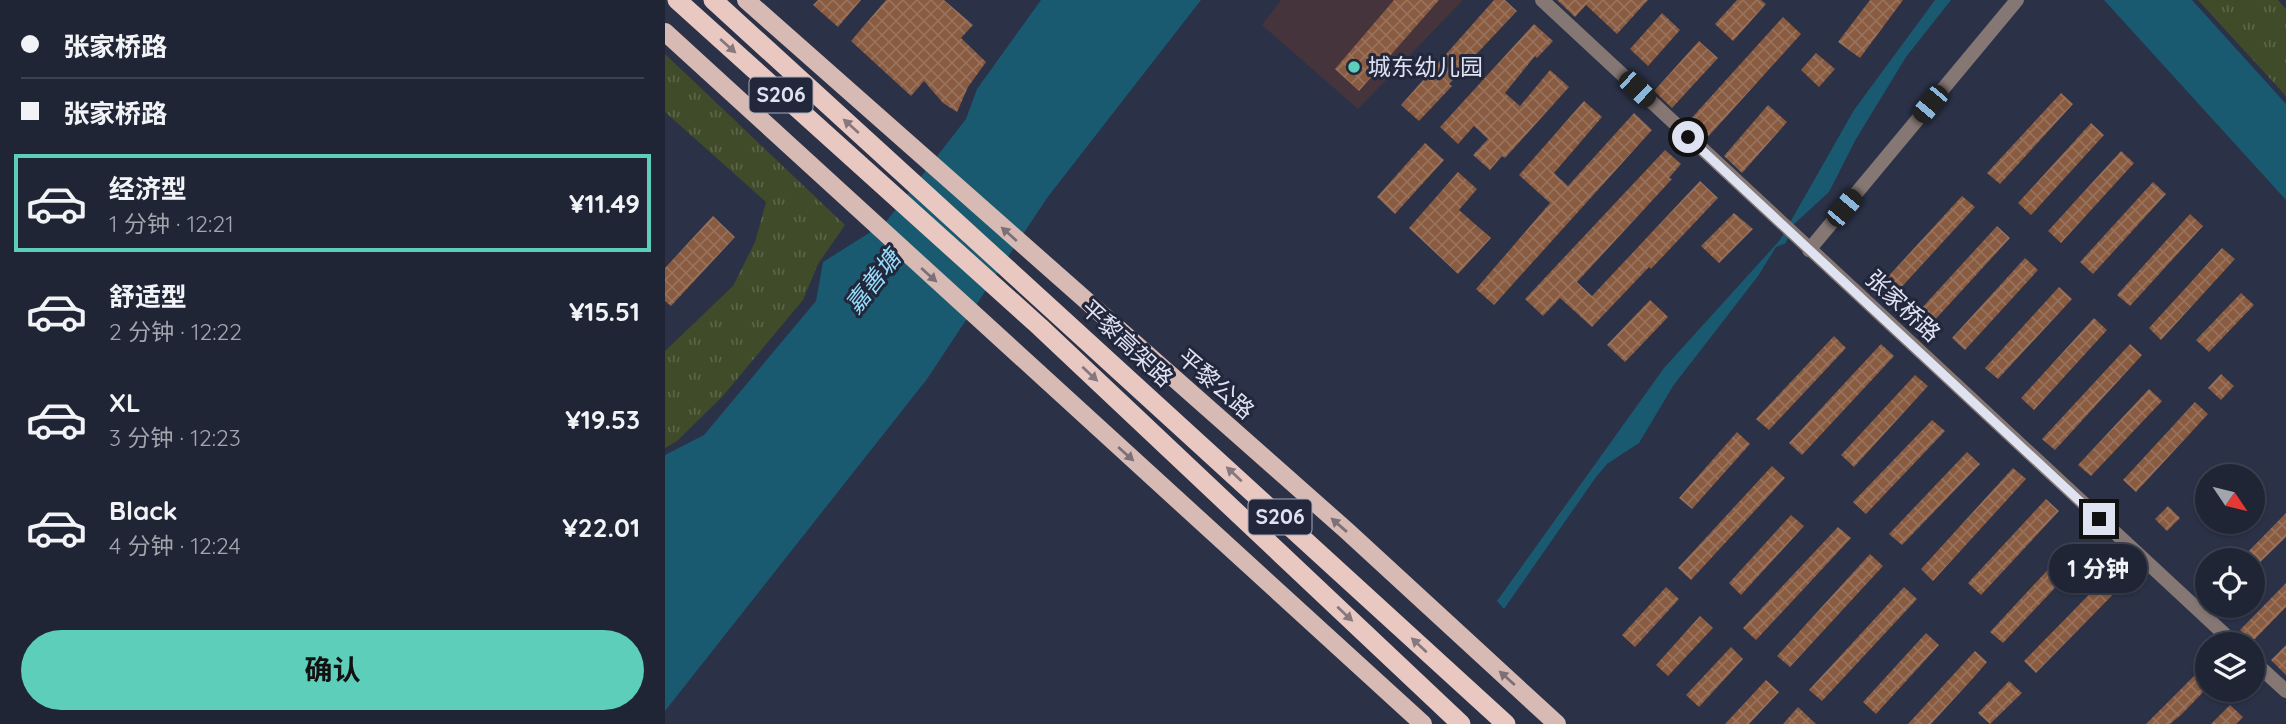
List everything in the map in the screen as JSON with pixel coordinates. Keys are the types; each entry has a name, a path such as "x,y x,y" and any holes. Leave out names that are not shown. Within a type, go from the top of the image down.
{"highway":[{"name":"平黎高架路","path":"677,0 1040,327 1461,724"},
{"name":"平黎高架路","path":"713,0 1506,724"}],"main road":[{"name":"平黎公路","path":"746,0 1346,530 1557,724"},
{"path":"665,32 1423,724"}],"street":[{"name":"张家桥路","path":"1542,0 2222,632"},
{"path":"1809,250 2017,0"},
{"path":"2265,672 2286,691"}],"shaded area":[{"name":"城东幼儿园","path":"1281,0 1463,0 1358,109 1262,25"}],"green space":[{"path":"2198,0 2278,0 2286,9 2286,96"},
{"path":"665,54 845,225 818,264 803,300 722,397 677,441 665,448 665,351 733,286 755,242 766,202 665,112"}],"water":[{"name":"嘉善塘","path":"1041,0 1201,0 1047,198 927,379 665,711 665,455 704,435 816,301 823,262 885,223 966,119 977,89"},
{"path":"1935,0 1951,0 1906,57 1856,139 1829,192 1792,226 1786,243 1776,247 1758,276 1673,386 1639,443 1607,464 1596,477 1504,609 1497,601 1664,368 1780,240 1854,110"},
{"path":"2104,0 2192,0 2286,104 2286,200"}],"building":[{"path":"818,0 861,0 838,27 813,5"},
{"path":"886,0 944,0 973,25 961,38 986,62 968,87 957,112 943,103 924,81 911,96 851,41"},
{"path":"1394,0 1439,0 1359,91 1335,69"},
{"path":"1494,0 1505,0 1517,11 1449,84 1452,86 1419,121 1401,105"},
{"path":"1557,0 1648,0 1617,34 1586,5 1575,17"},
{"path":"1737,0 1761,0 1766,4 1733,41 1715,24"},
{"path":"1870,0 1903,0 1860,58 1838,42"},
{"path":"1662,13 1680,30 1648,66 1630,49"},
{"path":"1783,17 1801,34 1706,139 1688,122"},
{"path":"1534,24 1553,41 1537,58 1535,56 1505,93 1520,106 1550,70 1569,87 1505,158 1502,156 1490,170 1473,155 1488,139 1474,126 1458,144 1440,127"},
{"path":"1699,41 1718,58 1672,108 1654,91"},
{"path":"1816,53 1835,69 1819,87 1801,70"},
{"path":"2061,93 2073,104 2000,184 1987,173"},
{"path":"1584,101 1602,117 1554,173 1568,186 1634,113 1652,130 1494,305 1476,289 1550,203 1519,175"},
{"path":"1768,105 1787,122 1742,173 1724,156"},
{"path":"2091,123 2104,135 2031,215 2018,203"},
{"path":"1425,143 1444,160 1395,214 1377,197"},
{"path":"1665,150 1681,164 1669,178 1672,179 1577,282 1592,296 1700,181 1718,198 1592,327 1560,298 1543,316 1525,299"},
{"path":"2121,151 2134,163 2061,243 2048,231"},
{"path":"1458,172 1477,189 1459,210 1491,238 1458,274 1409,228"},
{"path":"2153,182 2166,194 2093,274 2080,262"},
{"path":"1962,196 1975,207 1886,304 1873,293"},
{"path":"1734,213 1753,229 1719,263 1701,246"},
{"path":"2190,214 2203,226 2130,306 2117,295"},
{"path":"713,216 735,237 671,306 665,301 665,268"},
{"path":"1997,226 2010,238 1921,335 1908,323"},
{"path":"2222,248 2235,259 2161,340 2149,328"},
{"path":"2025,258 2038,270 1965,350 1952,338"},
{"path":"2059,287 2072,299 1998,379 1985,368"},
{"path":"2241,293 2254,305 2209,352 2196,340"},
{"path":"1650,300 1668,317 1625,362 1607,345"},
{"path":"2094,318 2107,330 2034,410 2021,398"},
{"path":"1834,336 1846,348 1769,430 1756,419"},
{"path":"1881,344 1894,356 1802,455 1789,443"},
{"path":"2130,344 2142,355 2055,450 2042,439"},
{"path":"2221,374 2234,386 2221,400 2208,388"},
{"path":"1915,375 1928,386 1854,467 1841,455"},
{"path":"2149,389 2162,401 2091,476 2078,465"},
{"path":"2195,402 2208,414 2136,492 2123,480"},
{"path":"1932,420 1945,431 1866,514 1853,502"},
{"path":"1737,432 1750,444 1692,509 1679,498"},
{"path":"1967,452 1980,464 1902,545 1889,534"},
{"path":"1772,466 1785,478 1691,580 1678,568"},
{"path":"2013,468 2026,479 1933,581 1921,569"},
{"path":"2046,499 2059,511 1981,595 1968,583"},
{"path":"2168,506 2180,518 2167,531 2155,519"},
{"path":"2286,513 2286,537 2265,557 2265,548 2252,548"},
{"path":"1791,515 1804,526 1741,595 1729,583"},
{"path":"1838,527 1851,538 1756,640 1743,628"},
{"path":"2068,548 2081,560 2003,643 1990,632"},
{"path":"1870,554 1883,566 1790,667 1777,656"},
{"path":"2122,561 2134,573 2036,673 2024,661"},
{"path":"2286,583 2286,607 2262,632 2242,632 2240,630 2252,618 2265,618 2265,604"},
{"path":"1666,587 1679,599 1635,647 1622,635"},
{"path":"1904,587 1917,599 1822,701 1809,690"},
{"path":"1700,616 1713,628 1668,676 1656,665"},
{"path":"1926,633 1939,645 1876,714 1863,702"},
{"path":"2286,645 2286,675 2271,660"},
{"path":"1731,647 1743,659 1699,707 1686,695"},
{"path":"1975,651 1987,662 1931,724 1908,724"},
{"path":"2195,675 2195,700 2182,714 2170,724 2146,724"},
{"path":"1766,680 1779,692 1749,724 1725,724"},
{"path":"2009,681 2022,693 1990,724 1978,713"},
{"path":"2230,705 2243,717 2236,724 2211,724"},
{"path":"1798,707 1816,724 1783,724"}],"place":[{"name":"城东幼儿园","path":"1354,67"}],"route":[{"path":"1688,137 2099,519"}]}
